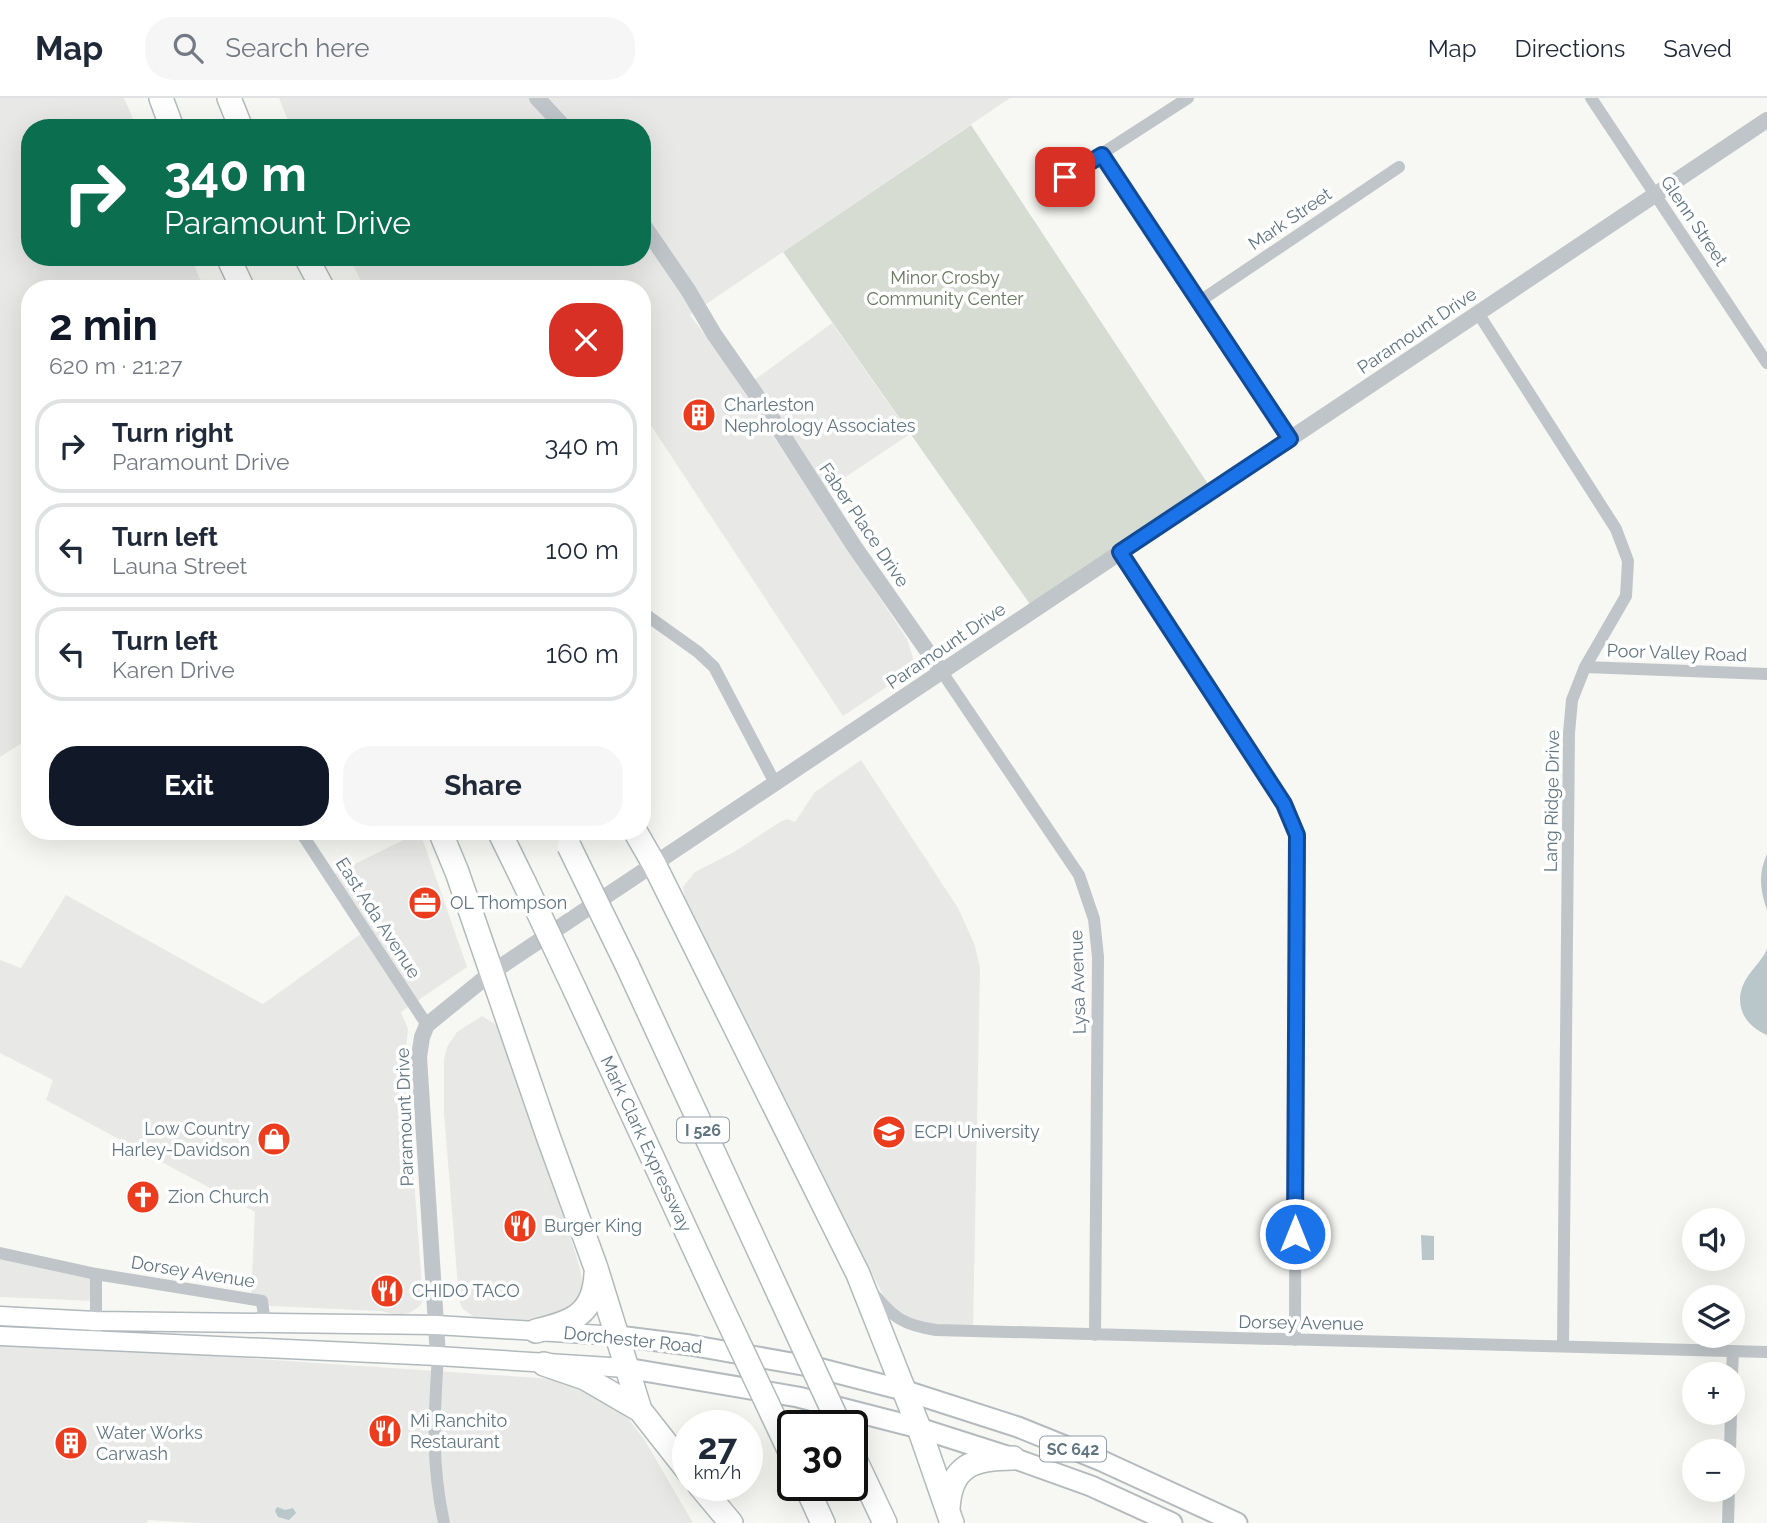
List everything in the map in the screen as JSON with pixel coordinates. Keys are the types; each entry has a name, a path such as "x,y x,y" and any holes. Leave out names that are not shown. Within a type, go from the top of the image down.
{"highway":[{"path":"161,98 169,119"},
{"path":"229,98 238,119"},
{"path":"444,840 596,1268 640,1410"},
{"name":"Mark Clark Expressway","path":"503,840 777,1424"},
{"name":"I 526","path":"566,840 833,1410"},
{"path":"640,840 858,1274 919,1428 950,1518"},
{"path":"536,1331 562,1324 588,1306 595,1291 596,1268"},
{"path":"544,1364 585,1378 612,1391 640,1410 672,1451"},
{"path":"950,1518 949,1491 962,1471 972,1462 988,1458 1013,1458"},
{"path":"868,1487 885,1523"},
{"path":"713,1501 731,1523"},
{"path":"813,1501 823,1523"}],"main road":[{"name":"Dorchester Road","path":"0,1316 94,1321 436,1325 618,1336 690,1345 814,1367 903,1390 1018,1427 1102,1461 1237,1523"},
{"name":"Dorchester Road","path":"0,1336 438,1356 626,1368 797,1397 919,1428 1091,1486 1172,1523"}],"street":[{"path":"537,98 557,119"},
{"path":"1046,189 1188,98"},
{"name":"Glenn Street","path":"1591,98 1767,363"},
{"name":"Paramount Drive","path":"438,1356 419,1057 426,1025 491,973 1767,120"},
{"path":"1102,155 1290,439"},
{"name":"Mark Street","path":"1200,301 1399,167"},
{"name":"Faber Place Drive","path":"651,236 853,546 942,672"},
{"name":"Lang Ridge Drive","path":"1478,313 1616,529 1628,561 1626,596 1585,667 1573,700 1570,733 1563,1346"},
{"path":"1120,552 1284,804 1297,835 1295,1340"},
{"path":"651,618 698,652 713,667 775,783"},
{"name":"Poor Valley Road","path":"1585,667 1767,674"},
{"name":"Lysa Avenue","path":"942,672 1079,875 1094,919 1098,957 1095,1335"},
{"name":"East Ada Avenue","path":"306,840 426,1025"},
{"name":"Dorsey Avenue","path":"0,1253 96,1274 261,1301 265,1324"},
{"path":"96,1274 96,1340"},
{"name":"Dorsey Avenue","path":"858,1274 895,1318 915,1327 936,1330 1767,1352"},
{"path":"1733,1351 1733,1362"},
{"path":"438,1356 433,1450 444,1523"},
{"path":"1728,1523 1729,1502"}],"shaded area":[{"path":"0,98 124,98 133,119 21,119 21,266 195,266 200,280 21,280 21,744 0,757"},
{"path":"279,98 1010,98 690,315 715,348 907,639 914,661 911,671 843,716 651,426 651,280 360,280 354,266 651,266 651,119 287,119"},
{"path":"832,323 910,434 820,494 749,384"},
{"name":"ECPI University","path":"861,760 958,908 974,943 980,967 973,1331 915,1327 884,1297 685,901 683,887 695,872 734,852 780,822 787,819 795,822 815,792"},
{"path":"404,840 423,840 467,967 401,1012 408,1029 405,1058 423,1300 420,1306 409,1313 399,1315 380,1311 248,1305 251,1299 255,1212 46,1100 53,1080 0,1053 0,960 21,968 66,895 263,1004 365,931 330,876"},
{"path":"1767,854 1767,910 1761,882"},
{"path":"1767,949 1767,1035 1745,1018 1740,1002 1743,985"},
{"path":"482,1016 500,1027 507,1037 580,1268 583,1289 574,1311 545,1321 474,1317 462,1308 459,1299 444,1113 444,1060 447,1047 457,1032"},
{"path":"1421,1235 1434,1236 1434,1260 1422,1260"},
{"path":"0,1253 96,1274 95,1301 0,1297"},
{"path":"0,1345 142,1351 553,1379 610,1395 644,1439 672,1487 672,1501 680,1501 693,1523 199,1523 148,1520 147,1523 0,1523"},
{"path":"277,1507 285,1510 293,1508 296,1513 289,1520 278,1517 275,1511"}],"green space":[{"name":"Minor Crosby Community Center","path":"971,125 1212,490 1034,610 783,252"}],"place":[{"name":"Charleston Nephrology Associates","path":"699,415"},
{"name":"OL Thompson","path":"425,903"},
{"name":"ECPI University","path":"889,1132"},
{"name":"Low Country Harley-Davidson","path":"274,1139"},
{"name":"Zion Church","path":"143,1197"},
{"name":"Burger King","path":"520,1226"},
{"name":"CHIDO TACO","path":"387,1291"},
{"name":"Mi Ranchito Restaurant","path":"385,1431"},
{"name":"Water Works Carwash","path":"71,1443"}],"route":[{"path":"1065,177 1102,155 1290,439 1120,552 1284,804 1297,835 1295,1234"}]}
